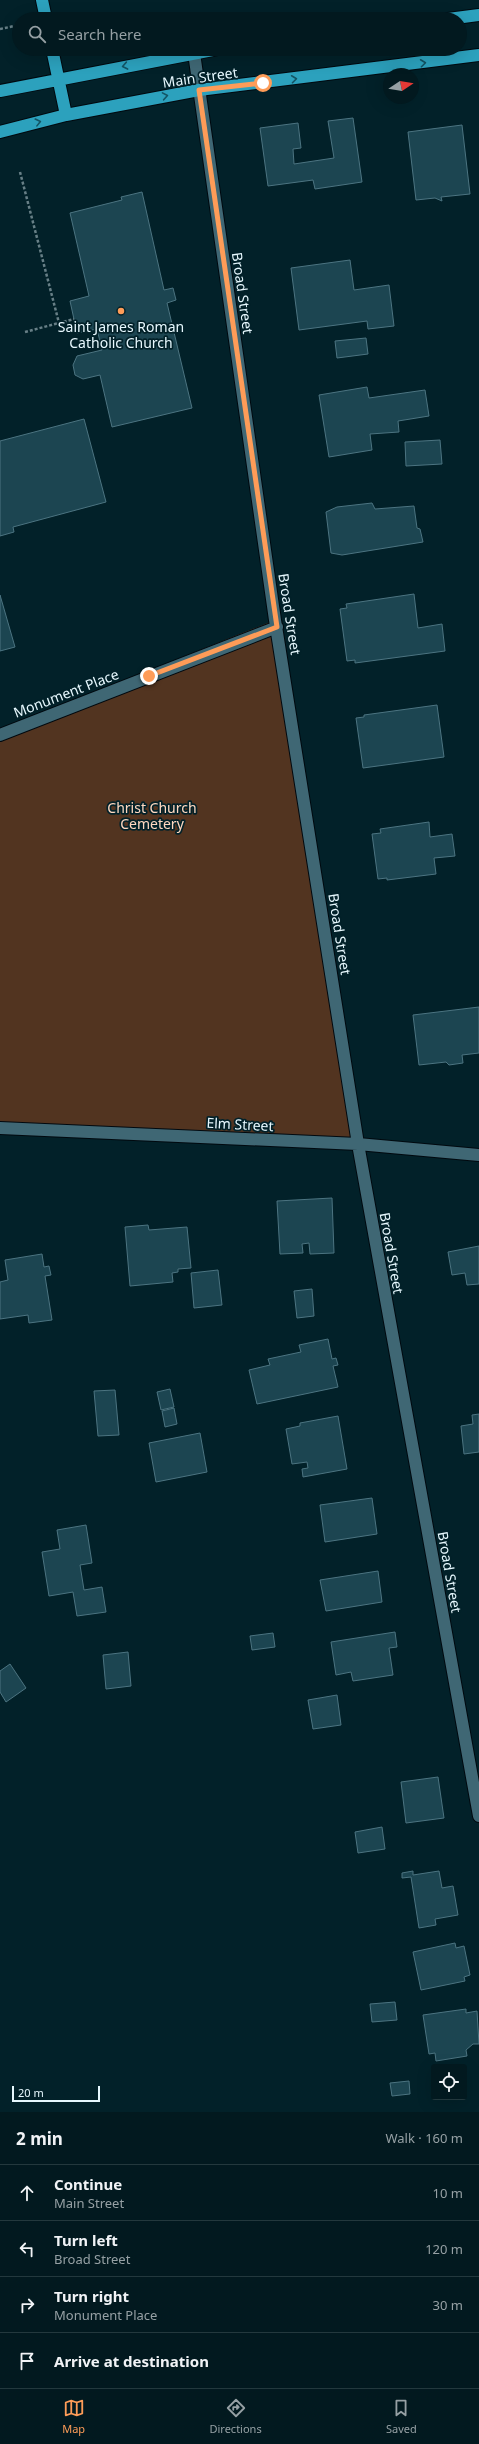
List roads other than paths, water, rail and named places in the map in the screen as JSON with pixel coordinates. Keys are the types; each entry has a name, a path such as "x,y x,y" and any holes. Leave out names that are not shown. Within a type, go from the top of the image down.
{"main road":[{"path":"42,0 45,12"},
{"path":"467,17 479,15"},
{"name":"Main Street","path":"0,132 66,115 199,90 479,55"},
{"path":"54,56 66,115"},
{"name":"Main Street","path":"0,91 174,56"}],"street":[{"name":"Broad Street","path":"195,56 277,627 358,1144 479,1816"},
{"name":"Monument Place","path":"0,735 277,627"},
{"name":"Elm Street","path":"0,1128 358,1144 479,1155"}],"place":[{"name":"Saint James Roman Catholic Church","path":"121,311"}],"park label":[{"name":"Christ Church Cemetery","path":"152,816"}]}
